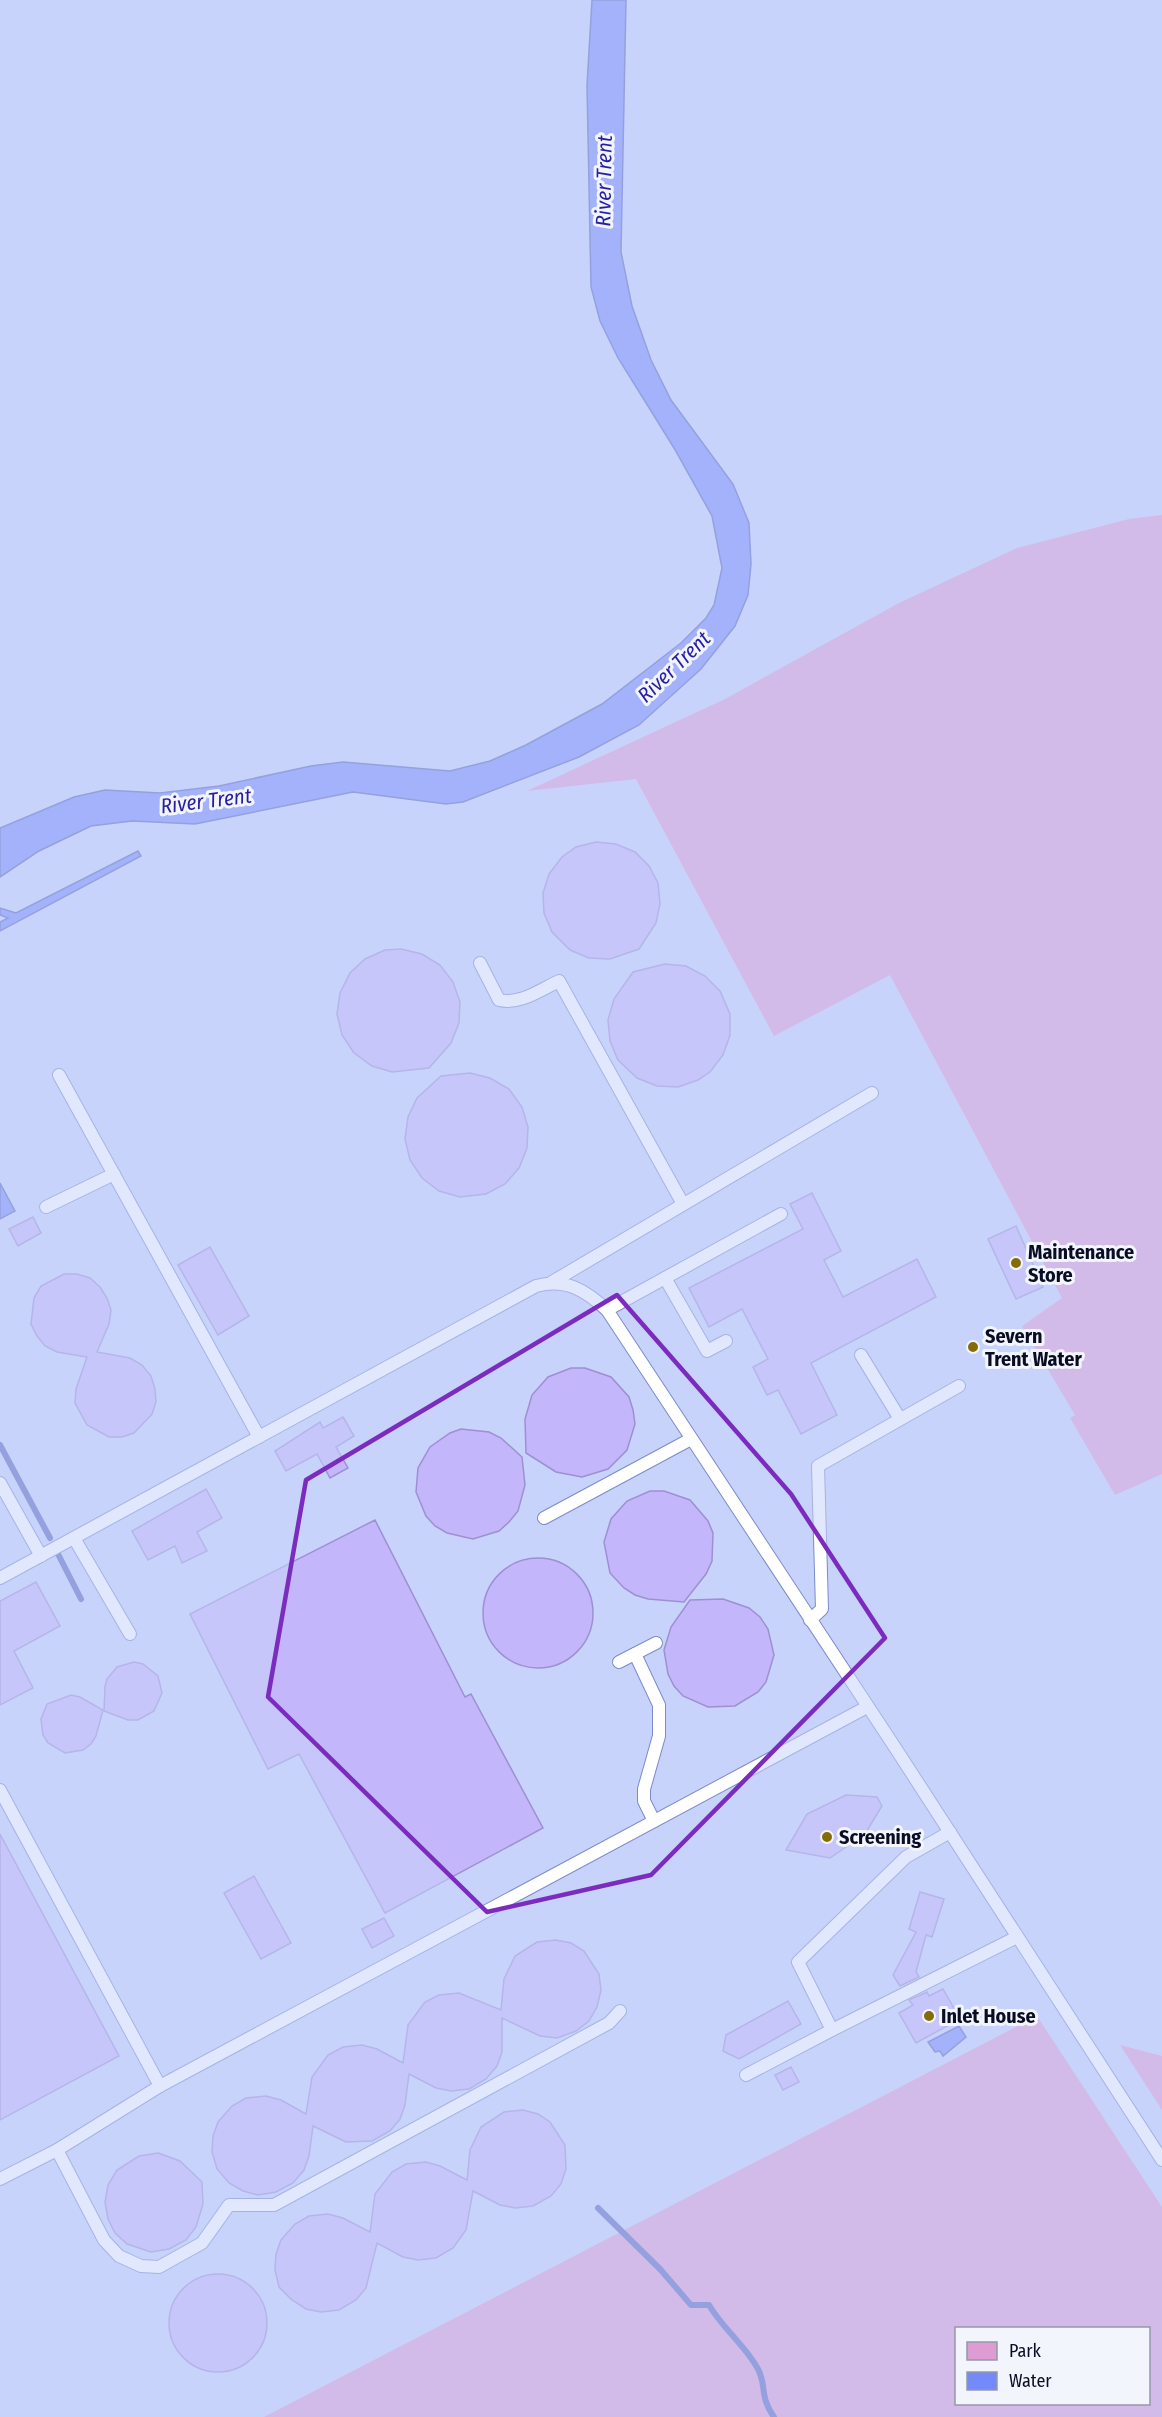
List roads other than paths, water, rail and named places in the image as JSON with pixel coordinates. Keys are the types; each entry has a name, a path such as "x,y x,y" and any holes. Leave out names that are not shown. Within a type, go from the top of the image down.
{"lane":[{"path":"480,963 499,1000 508,1002 518,1000 559,981 683,1204"},
{"path":"59,1075 259,1437"},
{"path":"0,1578 536,1286 552,1282 872,1093"},
{"path":"46,1207 114,1174"},
{"path":"607,1310 781,1214"},
{"path":"665,1278 707,1351 726,1341"},
{"path":"552,1282 578,1286 607,1310 950,1832 1162,2160"},
{"path":"861,1354 900,1419"},
{"path":"810,1620 822,1609 818,1466 958,1386"},
{"path":"544,1518 692,1439"},
{"path":"0,1483 41,1556"},
{"path":"74,1538 130,1634"},
{"path":"619,1662 656,1643"},
{"path":"635,1654 659,1704 659,1736 644,1789 645,1801 654,1821"},
{"path":"0,2179 57,2150 160,2085 867,1707"},
{"path":"0,1790 160,2085"},
{"path":"832,2030 798,1962 906,1857 950,1832"},
{"path":"746,2075 1017,1937"},
{"path":"57,2150 104,2241 119,2256 141,2266 159,2267 202,2243 229,2205 274,2205 609,2023 620,2011"}],"water":[{"name":"River Trent","path":"592,0 626,0 621,252 632,306 651,360 671,400 733,484 749,523 751,564 748,595 735,626 701,669 639,725 579,757 463,802 446,804 353,792 195,824 132,821 91,826 39,851 0,877 0,828 74,797 105,790 160,793 219,786 311,766 343,762 450,771 490,761 526,745 602,704 681,643 706,618 714,605 722,568 712,516 674,448 618,358 600,321 591,287 587,85"},
{"path":"138,851 141,856 0,931 0,922 8,918 0,915 0,908 16,913"},
{"path":"0,1183 15,1211 0,1219"},
{"path":"959,2026 966,2037 943,2056 940,2051 935,2052 928,2042"}],"waterway":[{"path":"0,1445 50,1538"},
{"path":"58,1554 81,1599"},
{"path":"598,2208 660,2269 691,2305 709,2305 758,2369 766,2403 774,2417"}],"place":[{"name":"Maintenance Store","path":"1016,1263"},
{"name":"Severn Trent Water","path":"973,1347"},
{"name":"Screening","path":"827,1837"},
{"name":"Inlet House","path":"929,2016"}]}
